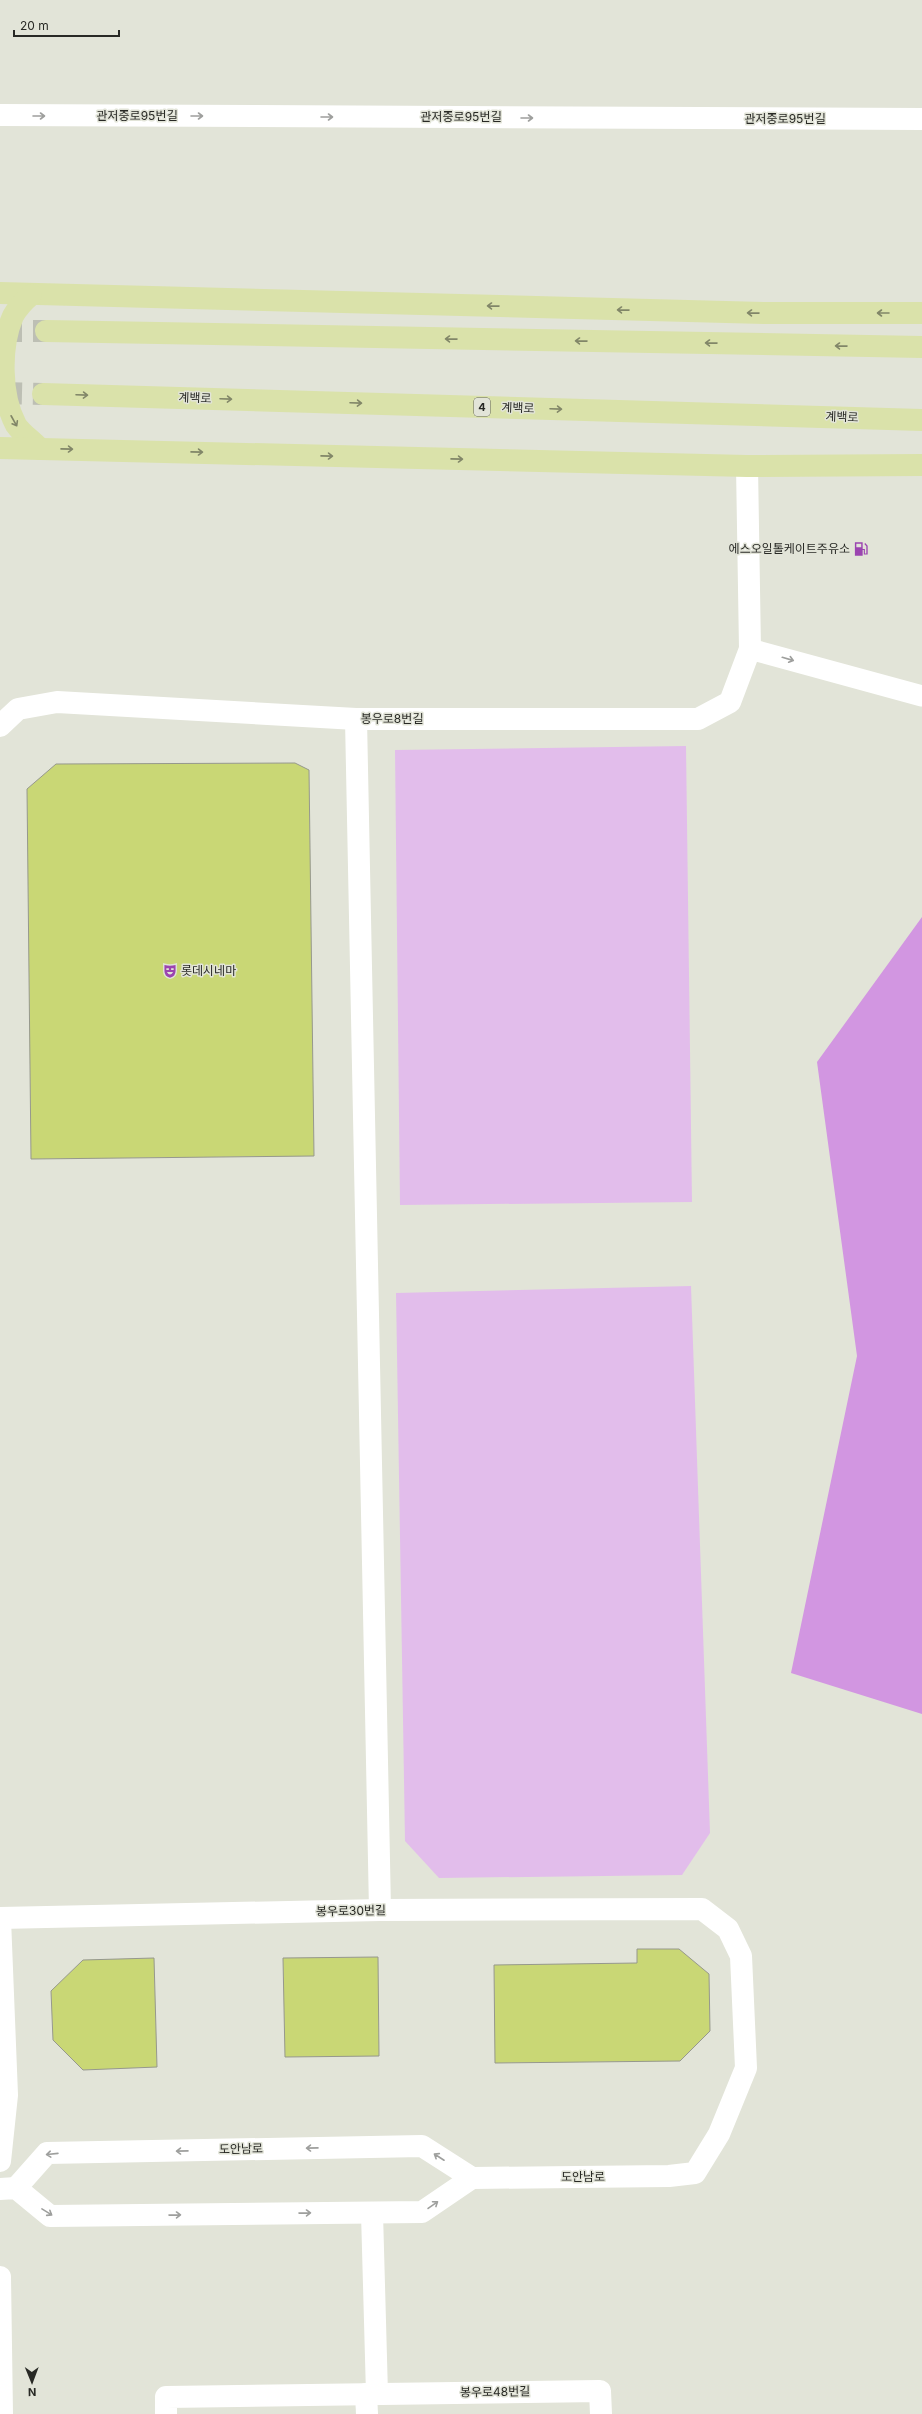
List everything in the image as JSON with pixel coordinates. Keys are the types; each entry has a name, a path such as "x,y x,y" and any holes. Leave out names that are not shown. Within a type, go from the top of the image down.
{"main road":[{"path":"0,293 764,313 922,313"},
{"path":"31,295 12,317 4,337 1,364 3,384 9,411 17,426 40,449"},
{"path":"46,331 922,347"},
{"name":"계백로","path":"43,394 922,420"},
{"path":"0,448 747,466 922,466"}],"street":[{"name":"관저중로95번길","path":"0,116 922,119"},
{"path":"747,466 750,649"},
{"name":"봉우로8번길","path":"0,726 18,709 57,702 356,719 698,719 730,702 750,649"},
{"path":"356,719 380,1910"},
{"name":"봉우로30번길","path":"0,1918 380,1910 702,1909 728,1929 741,1956 746,2068 719,2134 695,2173"},
{"path":"0,1918 7,2095 0,2161"},
{"name":"도안남로","path":"472,2178 422,2212 50,2216 8,2189 47,2153 422,2146 472,2178 669,2176 695,2173"},
{"path":"370,2401 372,2213"},
{"path":"0,2277 2,2414"},
{"name":"봉우로48번길","path":"166,2414 166,2397 370,2401 600,2391 601,2414"}],"lane":[{"path":"750,649 922,696"}],"shaded area":[{"path":"686,746 692,1202 400,1205 395,750"},
{"path":"922,917 922,1714 791,1673 857,1356 817,1062"},
{"path":"691,1286 710,1833 682,1875 439,1878 405,1841 396,1293"}],"building":[{"path":"295,763 309,770 314,1156 31,1159 27,789 56,764"},
{"path":"637,1949 679,1949 709,1974 710,2031 680,2061 495,2063 494,1965 637,1963"},
{"path":"378,1957 379,2056 285,2057 283,1958"},
{"path":"154,1958 157,2067 83,2070 53,2040 51,1991 83,1960"}],"tunnel":[{"path":"0,331 46,331"},
{"path":"0,393 43,394"}],"place":[{"name":"에스오일톨케이트주유소","path":"861,549"},
{"name":"롯데시네마","path":"170,971"}]}
